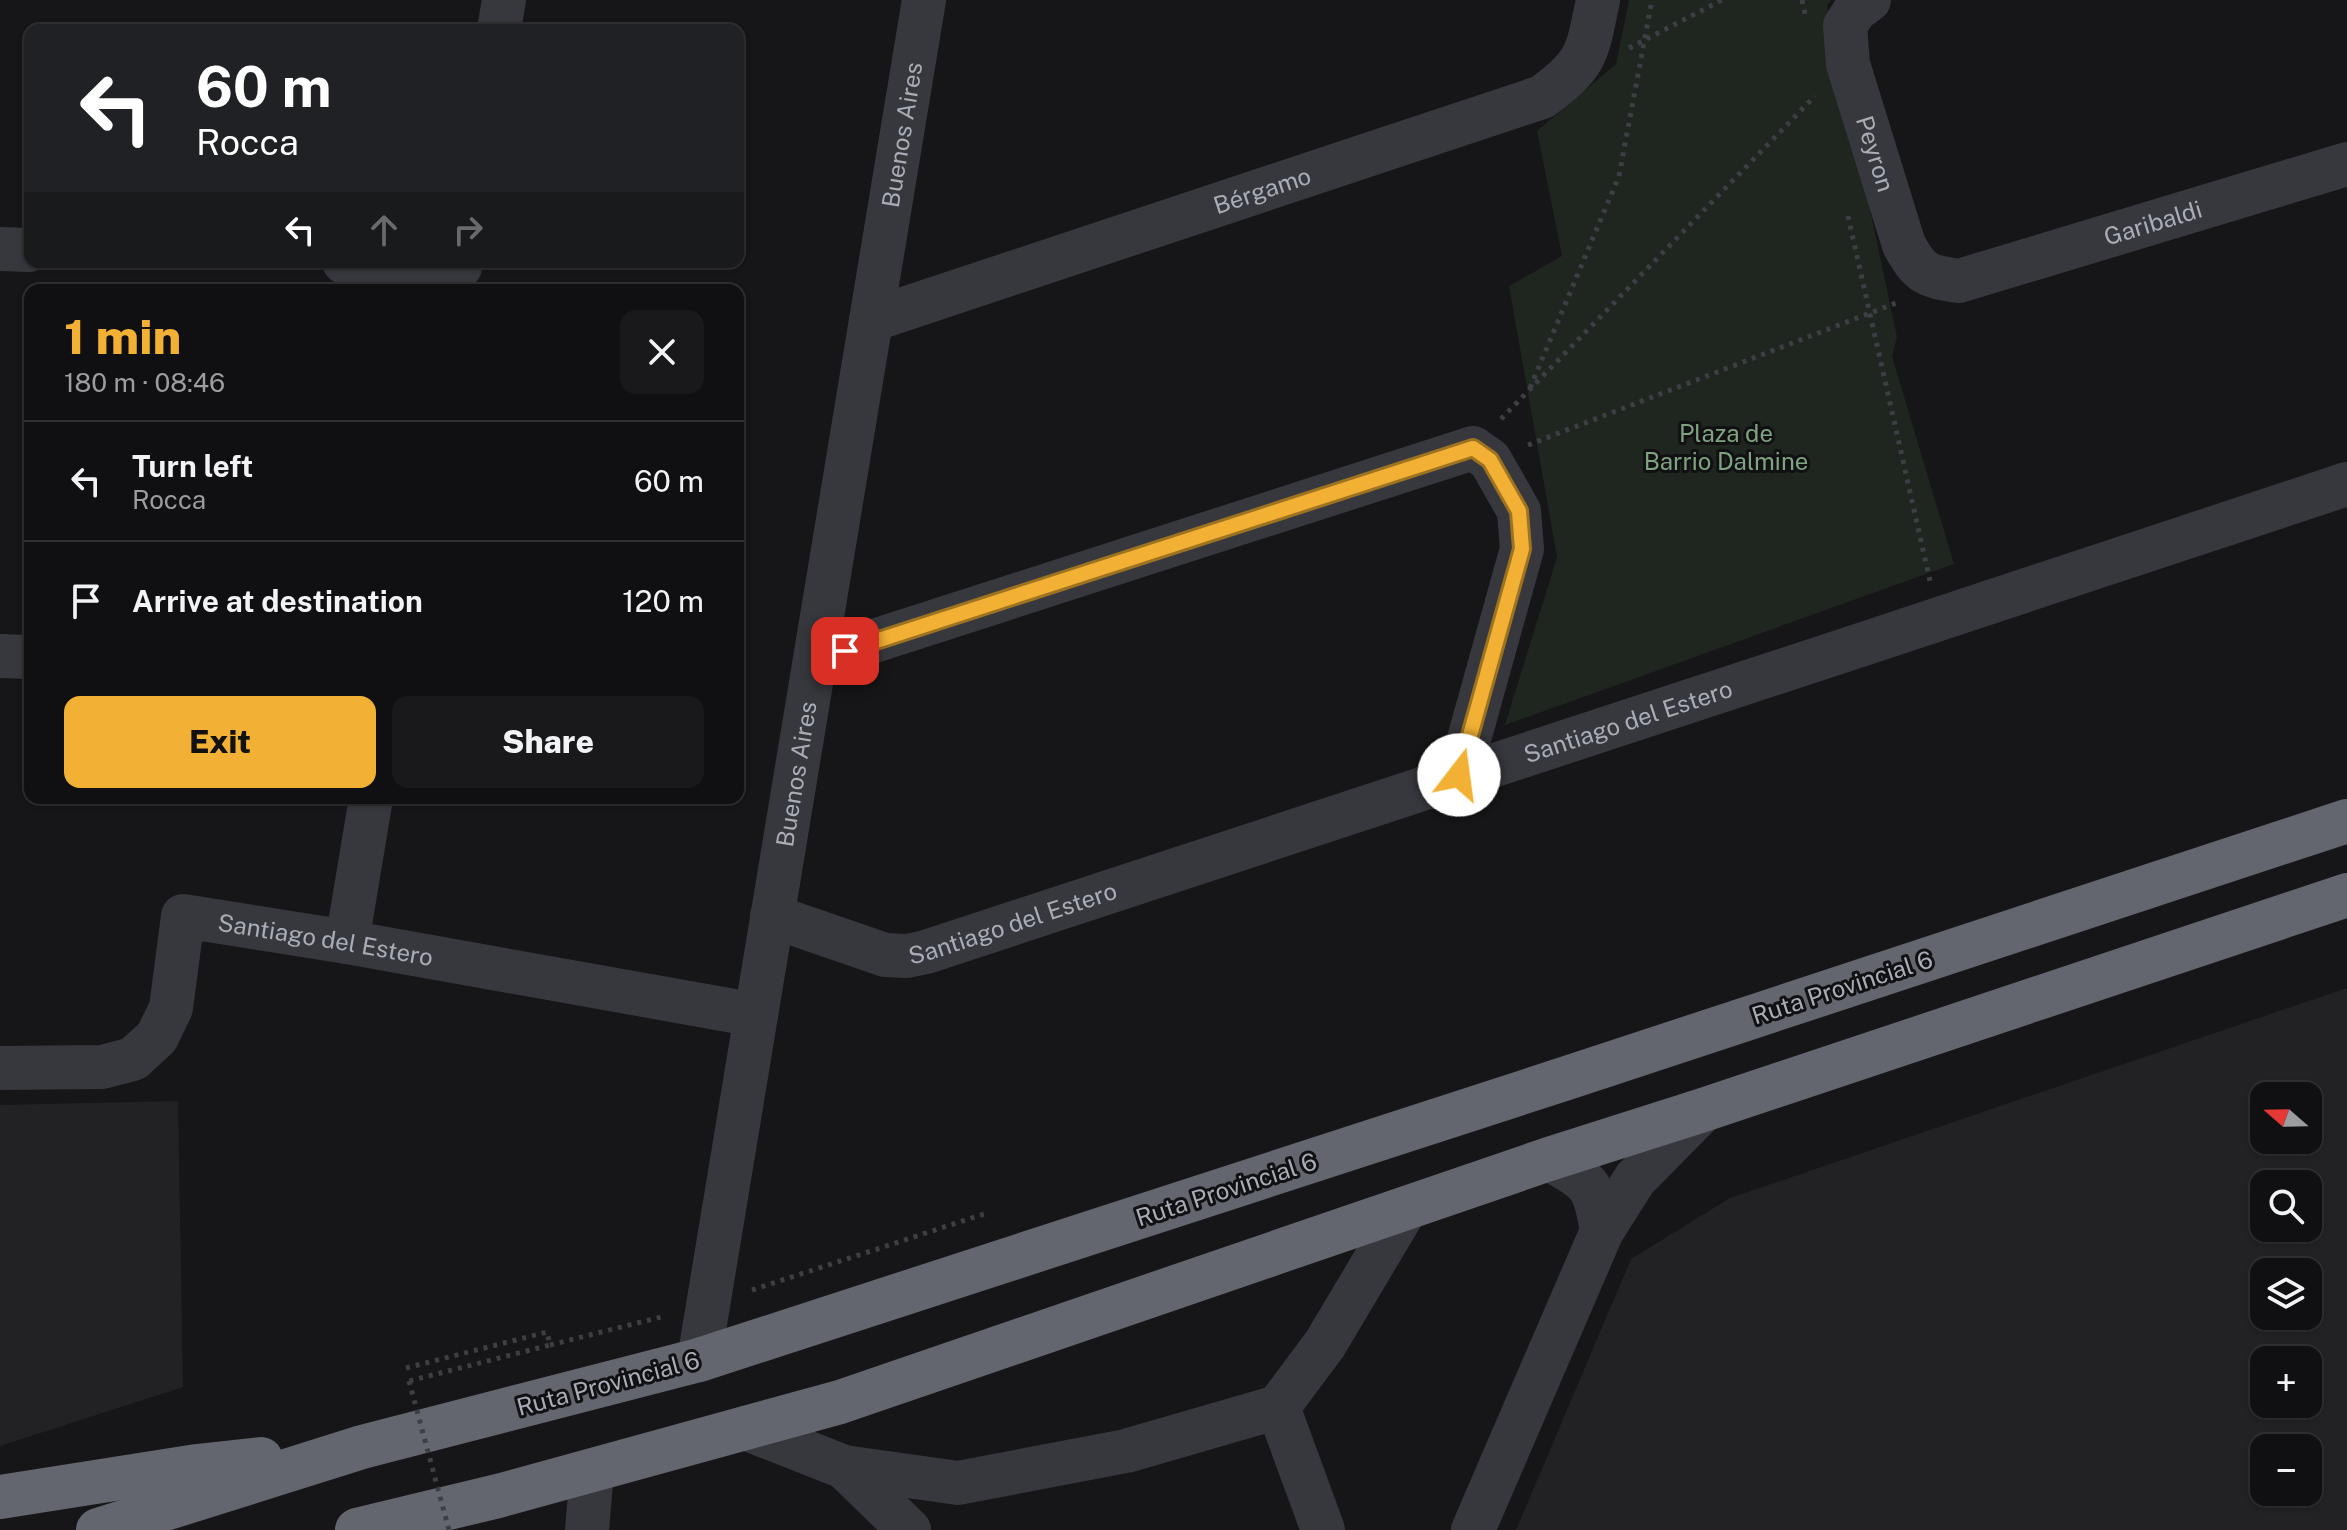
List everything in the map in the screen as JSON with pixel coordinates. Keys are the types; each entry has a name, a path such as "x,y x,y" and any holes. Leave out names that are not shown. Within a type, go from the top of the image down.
{"highway":[{"name":"Ruta Provincial 6","path":"98,1530 362,1447 699,1360 2347,821"},
{"path":"357,1530 498,1496 598,1510 745,1428 840,1402 1549,1159 2347,895"},
{"path":"0,1497 197,1466 362,1447"}],"street":[{"path":"500,24 504,0"},
{"name":"Bérgamo","path":"871,320 1542,97 1567,79 1586,54 1598,0"},
{"name":"Peyron","path":"1869,0 1855,10 1845,26 1848,64 1904,245 1915,265 1930,276 1959,281"},
{"name":"Buenos Aires","path":"699,1360 926,1"},
{"name":"Garibaldi","path":"1959,281 2347,164"},
{"path":"0,249 24,250"},
{"path":"407,268 459,273"},
{"path":"815,660 1481,454 1519,511 1522,549 1459,775"},
{"name":"Santiago del Estero","path":"772,916 885,955 907,956 926,952 1459,775 1939,621 2347,484"},
{"path":"0,656 24,657"},
{"path":"347,942 370,804"},
{"name":"Santiago del Estero","path":"0,1068 102,1067 133,1059 157,1037 171,1008 183,916 756,1015"},
{"path":"1473,1530 1602,1231 1635,1179 1703,1110"},
{"path":"1549,1159 1583,1178 1596,1197 1602,1231"},
{"path":"745,1428 844,1467 958,1483 1126,1451 1278,1407 1325,1344 1406,1208"},
{"path":"1278,1407 1323,1530"},
{"path":"844,1467 909,1530"}],"path":[{"path":"1528,393 1619,176 1652,0"},
{"path":"1567,79 1722,0"},
{"path":"1481,454 1528,393 1820,90 1824,105"},
{"path":"1847,208 1939,621"},
{"path":"1481,454 1900,301"},
{"path":"449,1530 409,1381 708,1303 987,1213"},
{"path":"406,1368 547,1332 550,1345"}],"shaded area":[{"path":"2347,988 2347,1530 1516,1530 1631,1259 1730,1198"},
{"path":"178,1101 183,1387 0,1446 0,1105"}],"green space":[{"name":"Plaza de Barrio Dalmine","path":"1629,0 1831,0 1827,6 1897,337 1892,356 1954,564 1505,725 1557,557 1509,286 1562,256 1537,131 1616,64"}],"route":[{"path":"845,651 1473,448 1490,460 1519,511 1522,549 1459,775"}]}
